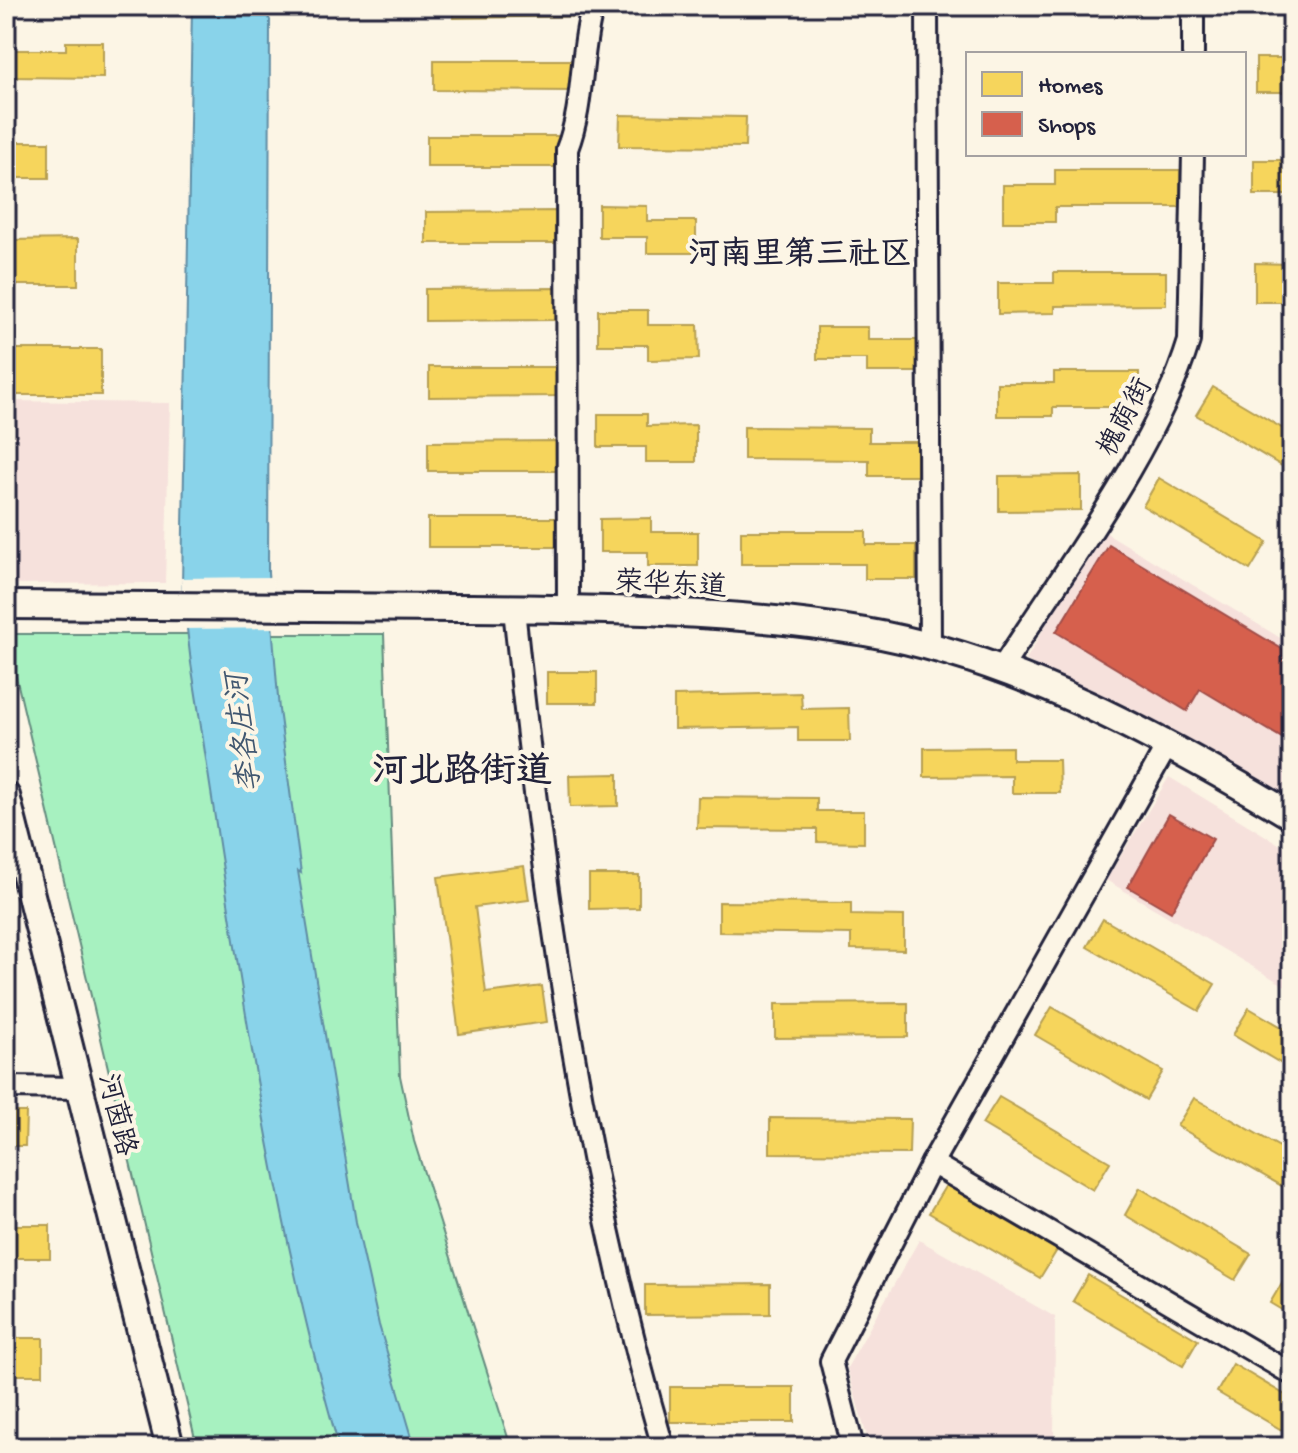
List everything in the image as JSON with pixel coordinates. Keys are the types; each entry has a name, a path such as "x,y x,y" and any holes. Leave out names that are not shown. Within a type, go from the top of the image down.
{"street":[{"path":"568,610 567,149 578,121 583,39 593,6"},
{"path":"927,6 930,648"},
{"path":"1193,6 1193,52"},
{"name":"槐荫街","path":"1000,671 1139,451 1182,362 1189,341 1193,156"},
{"name":"荣华东道","path":"6,605 646,611 866,632 930,648 1000,671 1083,704 1167,746 1292,816"},
{"path":"514,609 528,747 562,981 615,1265 663,1447"},
{"path":"853,1447 831,1361 932,1163 1167,746"},
{"name":"河茵路","path":"6,796 170,1447"},
{"path":"6,1087 80,1088"},
{"path":"932,1163 1292,1374"}],"shaded area":[{"path":"6,401 170,403 165,583 6,584"},
{"path":"1100,529 1292,645 1292,808 1026,660"},
{"path":"1169,777 1292,852 1292,990 1106,880"},
{"path":"919,1240 1055,1317 1054,1447 870,1447 847,1368"}],"green space":[{"path":"6,634 384,634 400,1076 414,1141 511,1447 197,1447"}],"water":[{"name":"李各庄河","path":"192,6 261,6 270,20 268,573 279,710 301,873 298,871 356,1222 379,1325 415,1447 339,1447 313,1351 271,1156 221,860 182,586"}],"pier":[{"path":"273,577 277,628 183,629 181,578"}],"building: Homes":[{"path":"453,6 589,6 589,16 453,18"},
{"path":"1004,6 1058,6 1058,8 1004,9"},
{"path":"66,42 103,42 103,78 6,77 6,50 66,50"},
{"path":"1256,58 1292,58 1292,92 1256,92"},
{"path":"434,60 575,60 575,91 434,90"},
{"path":"620,115 746,117 745,147 619,146"},
{"path":"427,136 559,136 559,167 427,167"},
{"path":"6,142 49,142 49,178 6,178"},
{"path":"1254,160 1292,160 1292,195 1254,195"},
{"path":"1055,170 1180,170 1180,207 1055,207 1055,222 1003,222 1003,185 1055,185"},
{"path":"599,205 647,206 647,221 696,221 696,253 647,253 647,237 599,237"},
{"path":"559,211 559,243 426,243 426,212"},
{"path":"78,239 78,285 6,285 6,240"},
{"path":"1255,263 1292,264 1292,302 1255,302"},
{"path":"1054,272 1166,272 1166,305 1055,306 1055,313 998,314 998,283 1054,283"},
{"path":"556,288 556,320 425,321 425,289"},
{"path":"598,310 648,310 648,325 698,325 699,359 648,360 648,345 598,345"},
{"path":"817,327 868,327 868,340 919,340 919,372 867,372 867,359 817,359"},
{"path":"6,349 101,349 101,395 6,395"},
{"path":"429,367 559,367 559,396 429,397"},
{"path":"1054,372 1139,372 1139,407 1053,407 1053,416 997,416 997,383 1054,383"},
{"path":"1213,387 1292,434 1292,472 1196,415"},
{"path":"598,414 647,414 647,426 696,425 696,462 646,462 646,447 598,447"},
{"path":"744,427 869,428 869,442 918,442 917,476 869,476 869,460 744,459"},
{"path":"558,441 559,471 428,471 428,442"},
{"path":"1081,475 1081,510 999,511 999,476"},
{"path":"1159,478 1267,542 1250,570 1143,506"},
{"path":"428,518 559,518 559,547 428,547"},
{"path":"651,518 651,532 698,532 698,566 648,566 648,552 600,552 600,519"},
{"path":"741,531 866,531 866,545 916,545 916,579 865,579 865,564 741,564"},
{"path":"547,672 597,672 597,703 547,703"},
{"path":"801,693 802,709 849,708 850,741 798,741 798,727 674,729 674,696"},
{"path":"1012,747 1012,760 1059,760 1060,793 1012,793 1012,776 924,777 924,748"},
{"path":"618,774 618,806 570,807 569,775"},
{"path":"698,797 817,798 817,811 864,811 864,843 817,842 817,829 697,828"},
{"path":"524,866 529,900 475,907 486,993 542,986 547,1022 459,1034 438,877"},
{"path":"589,875 639,875 639,908 589,909"},
{"path":"719,902 851,903 851,915 904,916 904,950 851,949 851,934 719,932"},
{"path":"1103,919 1215,984 1199,1011 1087,947"},
{"path":"908,1003 908,1037 775,1038 775,1004"},
{"path":"1052,1007 1163,1071 1146,1100 1035,1035"},
{"path":"1249,1008 1292,1033 1292,1070 1233,1035"},
{"path":"999,1097 1110,1162 1093,1190 982,1124"},
{"path":"1194,1098 1292,1154 1289,1190 1177,1126"},
{"path":"6,1112 26,1112 25,1146 6,1146"},
{"path":"770,1118 910,1119 909,1154 770,1153"},
{"path":"946,1185 1057,1250 1040,1278 929,1213"},
{"path":"1140,1188 1251,1254 1235,1280 1125,1215"},
{"path":"6,1225 50,1225 50,1258 6,1258"},
{"path":"1088,1275 1198,1340 1183,1366 1073,1301"},
{"path":"1286,1276 1292,1280 1292,1316 1270,1303"},
{"path":"770,1284 770,1314 645,1315 645,1285"},
{"path":"6,1338 43,1338 43,1375 6,1375"},
{"path":"1233,1364 1292,1399 1292,1436 1217,1392"},
{"path":"670,1387 794,1387 794,1422 670,1422"}],"building: Shops":[{"path":"1109,545 1292,655 1292,744 1200,689 1187,711 1056,632"},
{"path":"1169,814 1213,839 1171,912 1128,887"}],"district":[{"name":"河南里第三社区","path":"800,252"},
{"name":"河北路街道","path":"462,768"}]}
